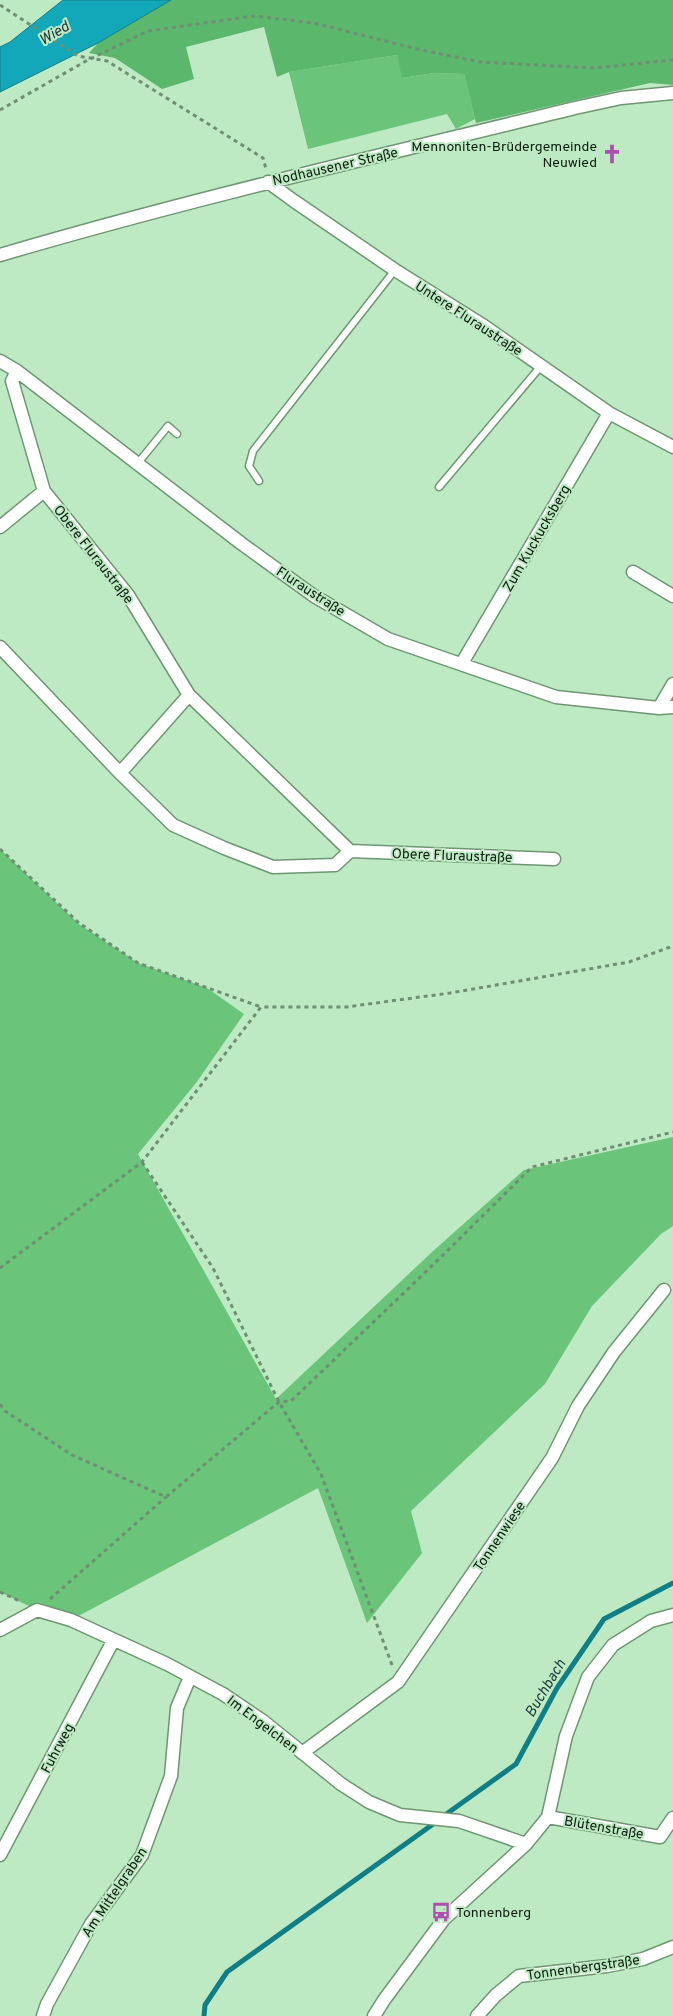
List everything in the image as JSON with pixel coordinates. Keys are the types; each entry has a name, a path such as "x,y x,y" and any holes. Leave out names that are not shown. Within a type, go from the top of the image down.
{"street":[{"name":"Nodhausener Straße","path":"0,255 110,223 268,182 575,108 621,98 673,93"},
{"name":"Untere Fluraustraße","path":"268,182 395,270 481,324 609,413 673,447"},
{"name":"Fluraustraße","path":"0,361 16,371 242,544 314,596 388,639 556,697 659,708 673,707"},
{"name":"Obere Fluraustraße","path":"16,371 12,381 44,491 128,595 189,696 350,851 554,859"},
{"name":"Zum Kuckucksberg","path":"462,663 609,413"},
{"name":"Obere Fluraustraße","path":"0,526 44,491"},
{"path":"633,572 673,596"},
{"path":"0,647 120,773 173,825 224,848 273,866 334,865 350,851"},
{"path":"659,708 673,684"},
{"path":"120,773 189,696"},
{"name":"Tonnenwiese","path":"302,1753 398,1682 552,1458 578,1406 614,1352 664,1290"},
{"path":"0,1630 37,1610"},
{"name":"Im Engelchen","path":"37,1610 71,1620 190,1676 222,1694 263,1721 341,1784 369,1802 400,1815 459,1821 526,1844"},
{"path":"374,2016 444,1918 526,1844 548,1817 566,1736 588,1677 613,1645 651,1620 673,1615"},
{"name":"Fuhrweg","path":"0,1855 114,1641"},
{"name":"Am Mittelgraben","path":"43,2016 47,2004 91,1924 142,1854 171,1776 177,1708 190,1676"},
{"name":"Blütenstraße","path":"548,1817 660,1837 673,1818"},
{"name":"Tonnenbergstraße","path":"477,2016 496,1995 519,1976 607,1966 643,1959 673,1947"}],"lane":[{"path":"259,481 249,466 253,451 395,270"},
{"path":"438,487 541,366"},
{"path":"138,463 168,426 176,434"}],"path":[{"path":"0,5 78,56 108,61 264,158 268,182"},
{"path":"0,110 92,58 148,31 254,16 314,23 417,49 480,62 594,68 673,60"},
{"path":"1,851 79,924 138,963 261,1007 346,1007 450,993 629,962 673,946"},
{"path":"0,1268 142,1162 261,1007"},
{"path":"0,1592 37,1610 166,1497 279,1402 291,1401 532,1167 673,1132"},
{"path":"142,1162 213,1268 279,1402 321,1474 398,1682"},
{"path":"0,1404 5,1411 72,1455 166,1497"}],"green space":[{"path":"171,0 673,0 673,85 650,83 476,123 464,74 434,73 402,78 397,55 289,72 277,77 264,27 186,47 194,79 162,89 115,58 89,53 98,43"},
{"path":"397,55 403,78 434,73 464,74 475,119 456,129 447,114 308,149 289,72"},
{"path":"0,849 79,924 138,963 207,988 244,1014 196,1083 138,1154 276,1399 432,1252 524,1170 673,1137 673,1226 661,1234 592,1306 545,1384 411,1511 422,1553 367,1623 318,1488 71,1620 37,1610 0,1592"}],"water":[{"name":"Wied","path":"63,0 171,0 98,43 0,92 0,47 10,42"}],"waterway":[{"name":"Buchbach","path":"445,1815 516,1764 557,1688 604,1619 673,1583"},
{"name":"Buchbach","path":"204,2016 205,2005 227,1972 436,1822"}],"place":[{"name":"Mennoniten-Brüdergemeinde Neuwied","path":"612,154"},
{"name":"Tonnenberg","path":"441,1912"}]}
